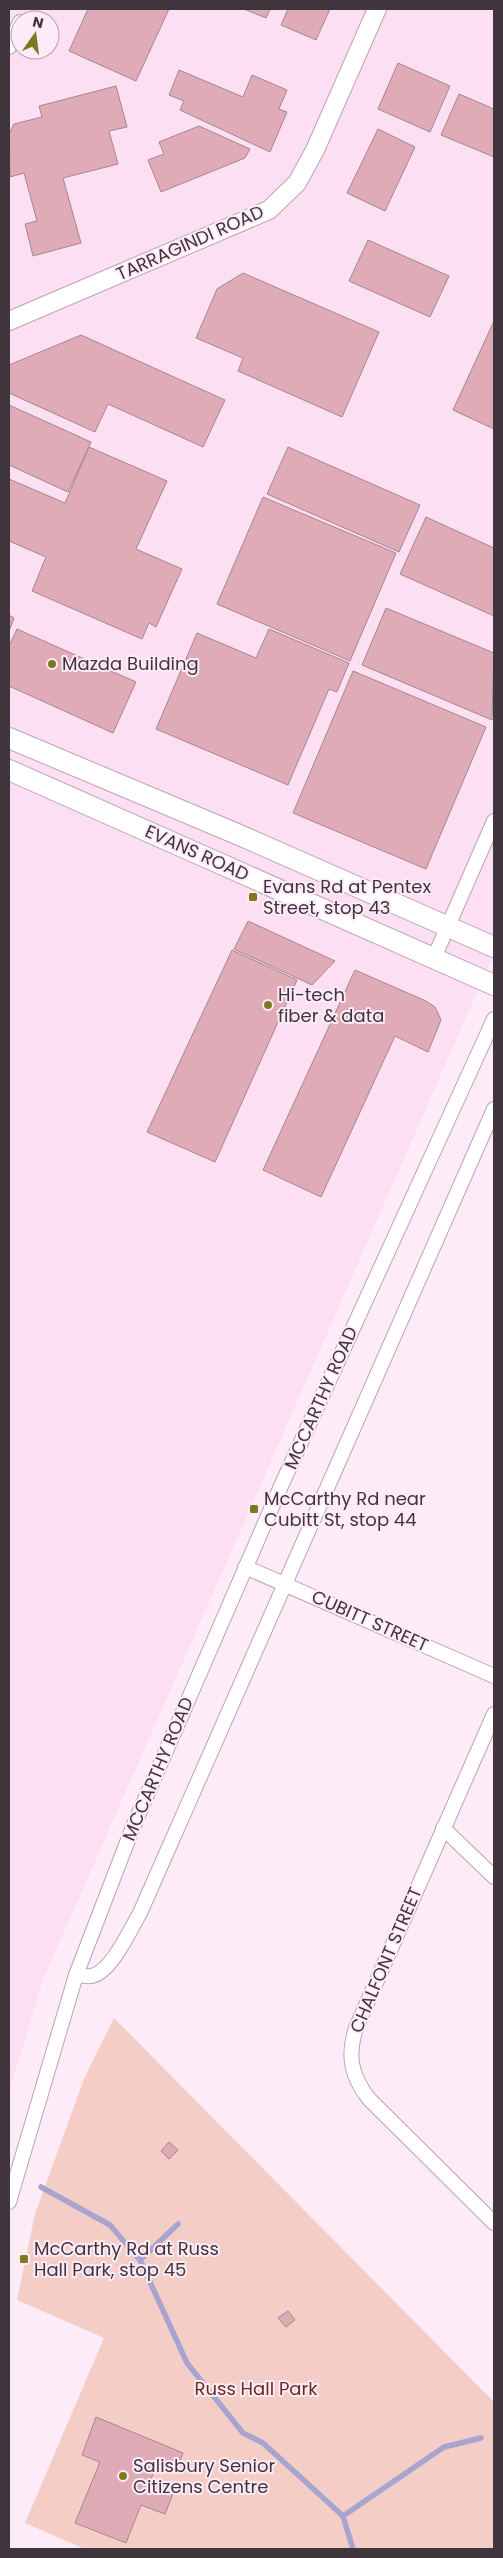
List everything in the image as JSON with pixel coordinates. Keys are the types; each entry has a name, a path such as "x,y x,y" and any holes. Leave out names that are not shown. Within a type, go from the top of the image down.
{"main road":[{"name":"EVANS ROAD","path":"9,738 494,947"},
{"name":"EVANS ROAD","path":"9,770 494,985"}],"street":[{"name":"TARRAGINDI ROAD","path":"9,321 269,210 297,183 315,150 378,9"},
{"path":"434,958 494,820"},
{"name":"MCCARTHY ROAD","path":"9,2202 76,1975 133,1827 245,1566 494,1019"},
{"path":"76,1975 92,1976 102,1971 110,1963 140,1913 494,1109"},
{"name":"CUBITT STREET","path":"245,1566 494,1676"},
{"name":"CHALFONT STREET","path":"494,1714 351,2041 351,2070 359,2086 369,2099 494,2223"},
{"path":"443,1828 494,1877"}],"shaded area":[{"path":"9,9 494,9 494,954 43,1980 9,2092"}],"green space":[{"name":"Russ Hall Park","path":"114,2018 494,2402 494,2549 85,2549 25,2523 104,2338 17,2300 35,2214 84,2079"}],"building":[{"path":"88,9 169,9 136,81 69,51"},
{"path":"244,9 270,9 266,18"},
{"path":"288,9 330,9 316,40 281,25"},
{"path":"398,63 450,86 430,132 378,109"},
{"path":"179,70 243,97 252,75 287,90 279,109 287,112 270,152 180,110 184,101 169,95"},
{"path":"116,86 127,127 109,131 118,164 63,178 81,243 33,256 25,224 37,221 24,173 10,177 9,134 14,124 42,117 39,106"},
{"path":"459,94 494,109 494,157 441,135"},
{"path":"199,126 250,149 245,158 161,192 148,160 164,154 159,142"},
{"path":"378,129 415,147 385,211 347,193"},
{"path":"368,240 449,276 430,317 349,281"},
{"path":"243,273 379,332 342,417 238,371 243,358 196,338 217,289"},
{"path":"494,321 494,429 453,410"},
{"path":"81,335 225,400 203,447 108,404 95,432 9,393 9,365"},
{"path":"9,405 91,442 68,492 9,465"},
{"path":"89,447 167,481 136,549 182,569 156,627 149,623 142,639 32,591 46,557 9,541 9,479 65,503"},
{"path":"288,447 420,505 399,552 267,494"},
{"path":"263,497 396,553 350,661 217,604"},
{"path":"426,517 494,548 494,616 400,574"},
{"path":"386,608 494,653 492,720 362,665"},
{"path":"9,615 14,618 9,631"},
{"name":"Mazda Building","path":"17,629 136,682 113,733 9,686 9,646"},
{"path":"269,629 349,663 337,692 329,689 288,785 156,729 197,633 256,658"},
{"path":"353,671 486,727 426,869 293,813"},
{"path":"248,921 335,961 312,985 234,949"},
{"path":"232,950 297,980 215,1162 147,1132"},
{"path":"355,970 426,1001 435,1007 441,1020 428,1052 395,1036 321,1197 263,1170"},
{"path":"169,2142 178,2150 169,2159 161,2151"},
{"path":"288,2311 295,2320 286,2327 278,2318"},
{"name":"Salisbury Senior Citizens Centre","path":"96,2417 183,2453 176,2471 158,2463 150,2481 174,2491 165,2514 141,2505 126,2543 75,2523 100,2462 82,2455"}],"waterway":[{"path":"41,2187 110,2225 140,2260 187,2363 243,2433 263,2443 343,2516 353,2549"},
{"path":"140,2260 178,2224"},
{"path":"343,2516 444,2447 481,2438"}],"place":[{"name":"Mazda Building","path":"52,664"},
{"name":"Evans Rd at Pentex Street, stop 43","path":"253,897"},
{"name":"Hi-tech fiber & data","path":"268,1005"},
{"name":"McCarthy Rd near Cubitt St, stop 44","path":"254,1509"},
{"name":"McCarthy Rd at Russ Hall Park, stop 45","path":"24,2259"},
{"name":"Salisbury Senior Citizens Centre","path":"123,2476"}]}
